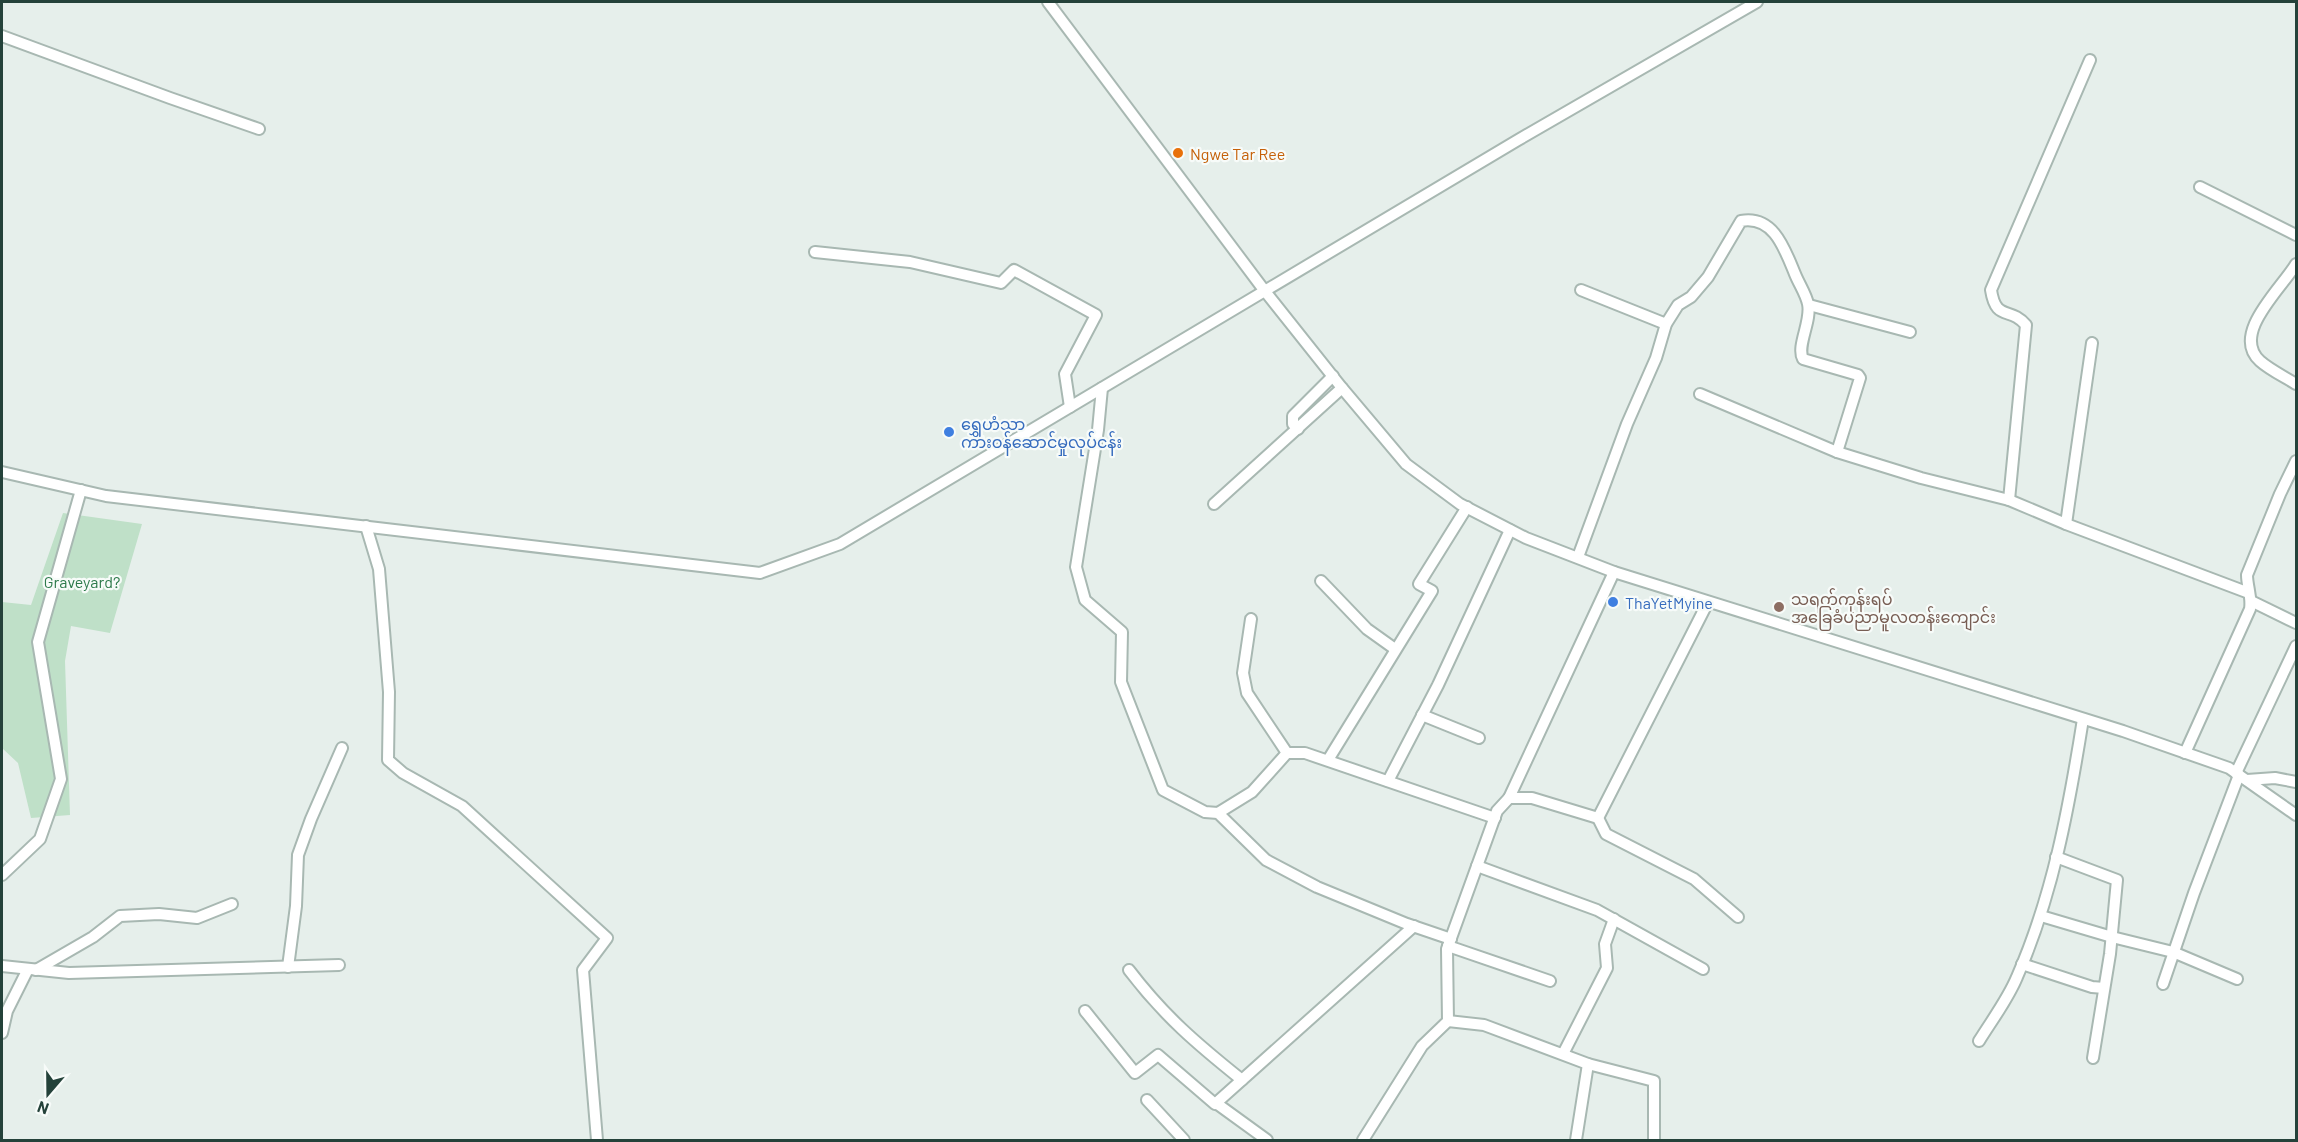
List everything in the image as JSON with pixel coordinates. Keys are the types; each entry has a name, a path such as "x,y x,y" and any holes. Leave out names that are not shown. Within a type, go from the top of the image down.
{"street":[{"path":"1048,2 1264,290 1342,388 1406,464 1467,507 1526,538 1614,572 2083,718 2229,768 2296,815"},
{"path":"2,472 118,497 760,573 840,544 1264,290 1757,2"},
{"path":"2,36 259,129"},
{"path":"2009,500 2026,325 2021,318 1998,310 1993,304 1991,290 2090,60"},
{"path":"2200,187 2296,235"},
{"path":"1578,557 1627,424 1656,358 1666,324 1678,305 1691,297 1708,277 1741,221 1749,220 1769,228 1782,242 1809,305 1808,322 1801,348 1803,359 1858,375 1860,378 1837,452"},
{"path":"815,252 910,262 1001,283 1014,270 1096,315 1065,374 1070,407"},
{"path":"2296,264 2256,319 2250,339 2252,351 2260,361 2296,384"},
{"path":"1581,290 1666,324"},
{"path":"1809,305 1910,332"},
{"path":"2066,524 2092,343"},
{"path":"1298,429 1293,424 1293,416 1333,376"},
{"path":"1102,388 1098,430 1076,567 1086,600 1122,632 1121,682 1162,790 1205,812 1218,813 1252,792 1287,753 1305,753 1495,819"},
{"path":"1214,504 1342,388"},
{"path":"1700,394 1837,452 1921,478 2009,500 2250,597 2296,623"},
{"path":"2185,753 2250,609 2247,574 2296,461"},
{"path":"2,876 40,839 61,779 38,642 81,490"},
{"path":"1328,760 1432,591 1419,584 1467,507"},
{"path":"366,526 379,569 389,692 388,760 403,773 462,806 607,938 583,970 597,1140"},
{"path":"1388,781 1510,530"},
{"path":"1363,1140 1422,1046 1448,1021 1450,942 1497,811 1509,798 1614,572"},
{"path":"1321,581 1367,629 1395,649"},
{"path":"1598,818 1708,602"},
{"path":"1251,619 1243,673 1247,693 1287,753"},
{"path":"2163,984 2241,776 2296,646"},
{"path":"1422,715 1479,738"},
{"path":"1979,1041 2017,980 2041,916 2070,801 2083,718"},
{"path":"288,967 296,906 298,855 342,748"},
{"path":"2241,776 2296,782"},
{"path":"1509,798 1532,798 1598,818 1606,834 1694,879 1738,917"},
{"path":"1218,813 1266,860 1317,887 1550,981"},
{"path":"2056,857 2117,880 2112,937 2094,1058"},
{"path":"1477,866 1597,910 1703,969"},
{"path":"2,1032 7,1011 32,970 93,937 120,916 159,914 197,918 232,904"},
{"path":"2041,916 2174,952 2236,979"},
{"path":"1563,1054 1607,968 1605,944 1614,919"},
{"path":"1216,1103 1414,926"},
{"path":"2022,964 2092,987 2104,988"},
{"path":"2,966 69,974 339,965"},
{"path":"1130,969 1154,1002 1193,1041 1242,1080"},
{"path":"1085,1011 1135,1073 1158,1055 1216,1103 1267,1140"},
{"path":"1448,1021 1485,1025 1588,1064 1654,1081 1654,1140"},
{"path":"1576,1140 1588,1064"},
{"path":"1147,1100 1184,1140"}],"green space":[{"name":"Graveyard?","path":"63,513 142,524 110,633 71,626 65,661 70,815 31,818 18,763 2,748 2,602 31,605"}],"place":[{"name":"Ngwe Tar Ree","path":"1178,153"},
{"name":"ရွှေဟံသာ ကားဝန်ဆောင်မှုလုပ်ငန်း","path":"949,432"},
{"name":"ThaYetMyine","path":"1613,602"},
{"name":"သရက်ကုန်းရပ် အခြေခံပညာမူလတန်းကျောင်း","path":"1779,607"}]}
